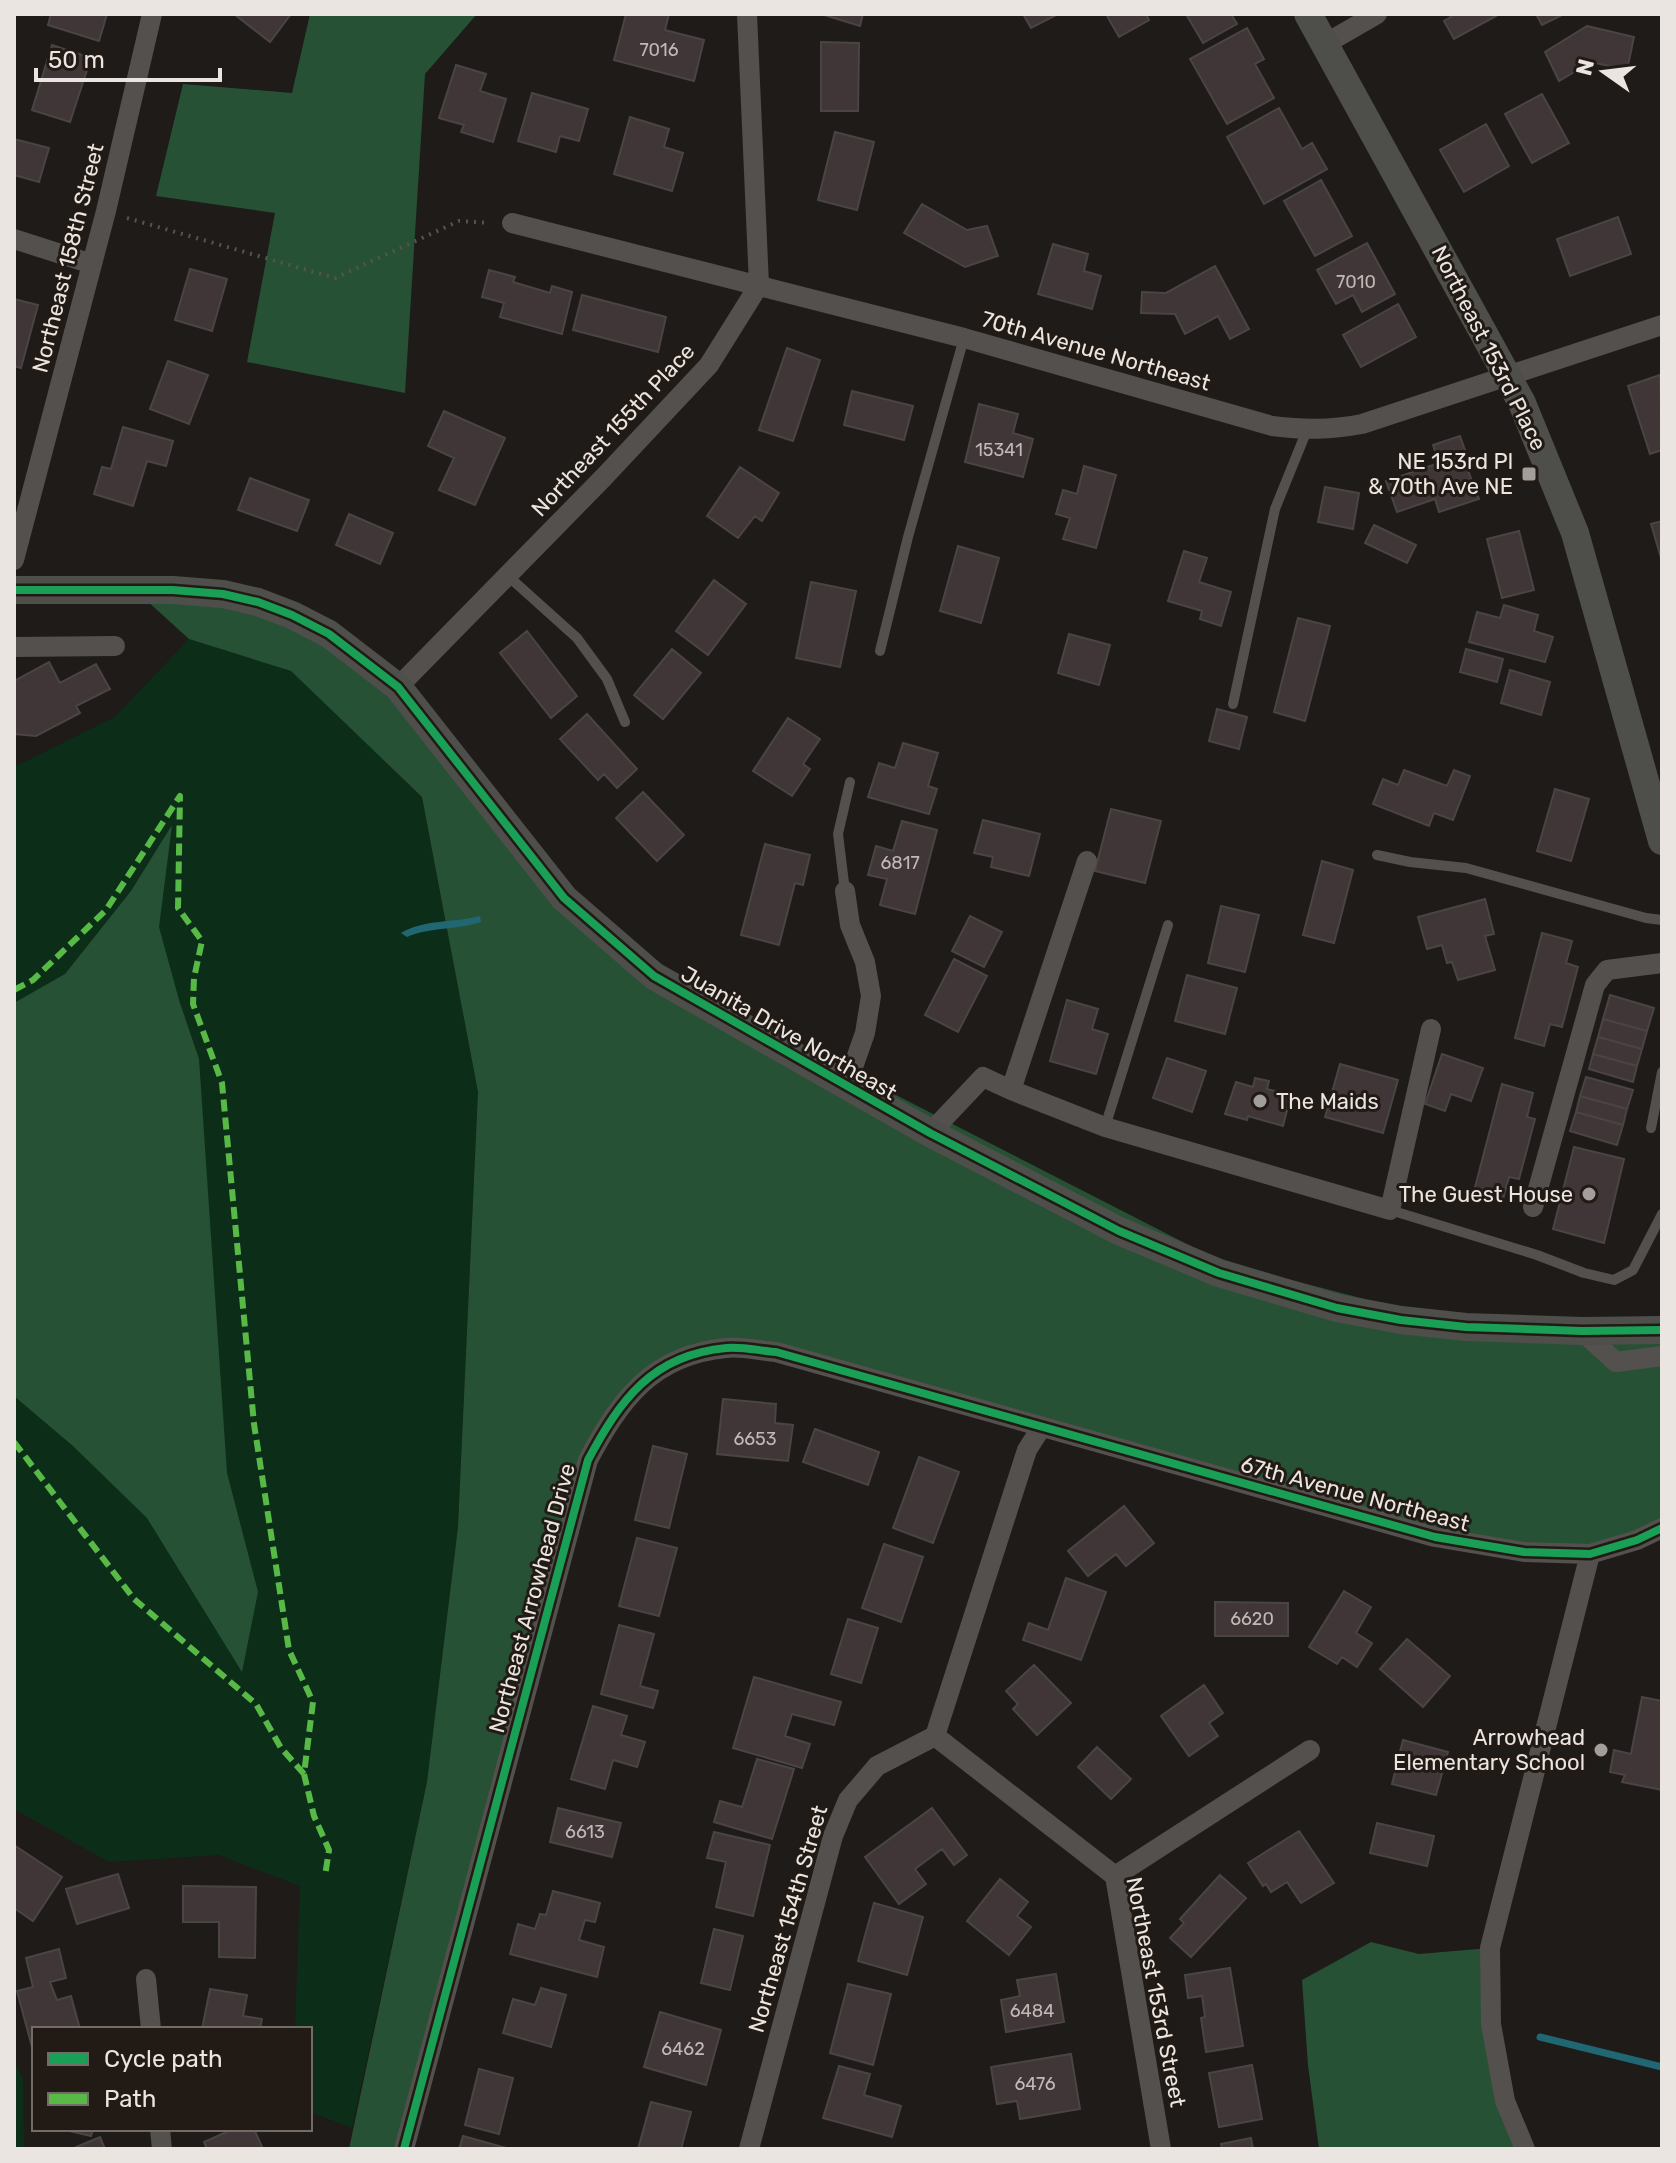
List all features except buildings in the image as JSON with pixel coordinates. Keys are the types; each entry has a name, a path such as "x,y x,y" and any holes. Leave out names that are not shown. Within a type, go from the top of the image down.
{"main road":[{"name":"Northeast 153rd Place","path":"1308,14 1522,403 1575,533 1662,841"},
{"name":"Juanita Drive Northeast","path":"14,590 173,590 223,594 258,602 329,634 398,687 564,898 654,976 846,1087 1119,1231 1219,1273 1337,1308 1401,1320 1466,1327 1662,1330"}],"street":[{"name":"Northeast 158th Street","path":"14,560 92,264 152,14"},
{"path":"747,14 759,285"},
{"path":"1325,44 1377,14"},
{"name":"70th Avenue Northeast","path":"512,223 964,338 1256,422 1307,430 1362,424 1662,325"},
{"path":"14,239 92,264"},
{"name":"Northeast 155th Place","path":"398,687 709,365 759,285"},
{"path":"14,647 115,646"},
{"path":"1011,1090 1087,861"},
{"path":"845,891 850,925 865,962 871,996 865,1033 846,1087"},
{"path":"1533,1207 1595,985 1607,970 1662,963"},
{"path":"930,1133 983,1077 1105,1127 1390,1210 1431,1029"},
{"path":"1582,1331 1616,1362 1662,1356"},
{"name":"Northeast Arrowhead Drive","path":"404,2149 588,1460 609,1420 635,1387 692,1354 729,1347 776,1352 1041,1428"},
{"path":"935,1736 1027,1450 1041,1428"},
{"name":"67th Avenue Northeast","path":"1041,1428 1435,1537 1524,1552 1590,1554 1637,1540 1662,1528"},
{"path":"1525,2149 1505,2101 1491,2024 1490,1948 1590,1554"},
{"name":"Northeast 153rd Street","path":"935,1736 1115,1876 1161,2149"},
{"name":"Northeast 154th Street","path":"749,2149 833,1836 848,1800 877,1766 935,1736"},
{"path":"1115,1876 1310,1750"},
{"path":"146,1979 151,2027"}],"lane":[{"path":"880,651 908,537 964,338"},
{"path":"1233,704 1275,509 1307,430"},
{"path":"508,576 577,638 607,679 625,722"},
{"path":"845,891 838,834 850,782"},
{"path":"1377,855 1466,868 1662,920"},
{"path":"1105,1127 1168,925"},
{"path":"1651,1128 1662,1072"},
{"path":"1390,1210 1614,1280 1633,1270 1662,1214"}],"path":[{"path":"125,217 335,278 459,221 512,223"}],"green space":[{"path":"310,14 477,14 425,74 405,393 247,362 275,213 156,196 183,84 292,93"},
{"path":"124,580 319,613 564,898 657,967 853,1073 1222,1262 1465,1325 1662,1331 1662,1528 1637,1540 1524,1552 776,1352 692,1354 609,1420 404,2149 349,2149 427,1782 458,1527 478,1092 422,797 291,671 189,639"},
{"path":"189,639 291,671 422,797 478,1092 458,1527 427,1782 352,2128 312,2113 312,2027 295,2027 300,1886 219,1855 109,1862 14,1809 14,767 115,717"},
{"path":"172,825 159,927 199,1059 227,1473 258,1592 242,1672 147,1518 73,1446 14,1396 14,1003 65,974 131,891"},
{"path":"1371,1942 1419,1954 1490,1948 1491,2024 1525,2149 1319,2149 1308,2065 1302,1980"},
{"path":"14,2062 23,2078 24,2149 14,2149"}],"water":[{"path":"480,916 481,922 472,925 407,937 401,933 429,923"}],"waterway":[{"path":"1540,2037 1662,2067"}],"marked path":[{"path":"14,990 33,980 106,910 180,796 178,908 202,941 194,978 193,1004 222,1083 254,1424 289,1650 313,1702 304,1774 314,1816 329,1850 325,1876"},
{"path":"14,1442 134,1599 256,1704 281,1748 304,1774"}],"cycle path":[{"path":"14,590 173,590 223,594 258,602 329,634 398,687 564,898 654,976 930,1133 1119,1231 1219,1273 1337,1308 1401,1320 1466,1327 1662,1330"},
{"path":"404,2149 588,1460 626,1400 641,1384 678,1360 700,1352 726,1348 776,1352 1435,1537 1524,1552 1590,1554 1637,1540 1662,1528"}],"place":[{"name":"NE 153rd Pl & 70th Ave NE","path":"1529,474"},
{"name":"The Maids","path":"1260,1101"},
{"name":"The Guest House","path":"1589,1194"},
{"name":"Arrowhead Elementary School","path":"1601,1750"}]}
